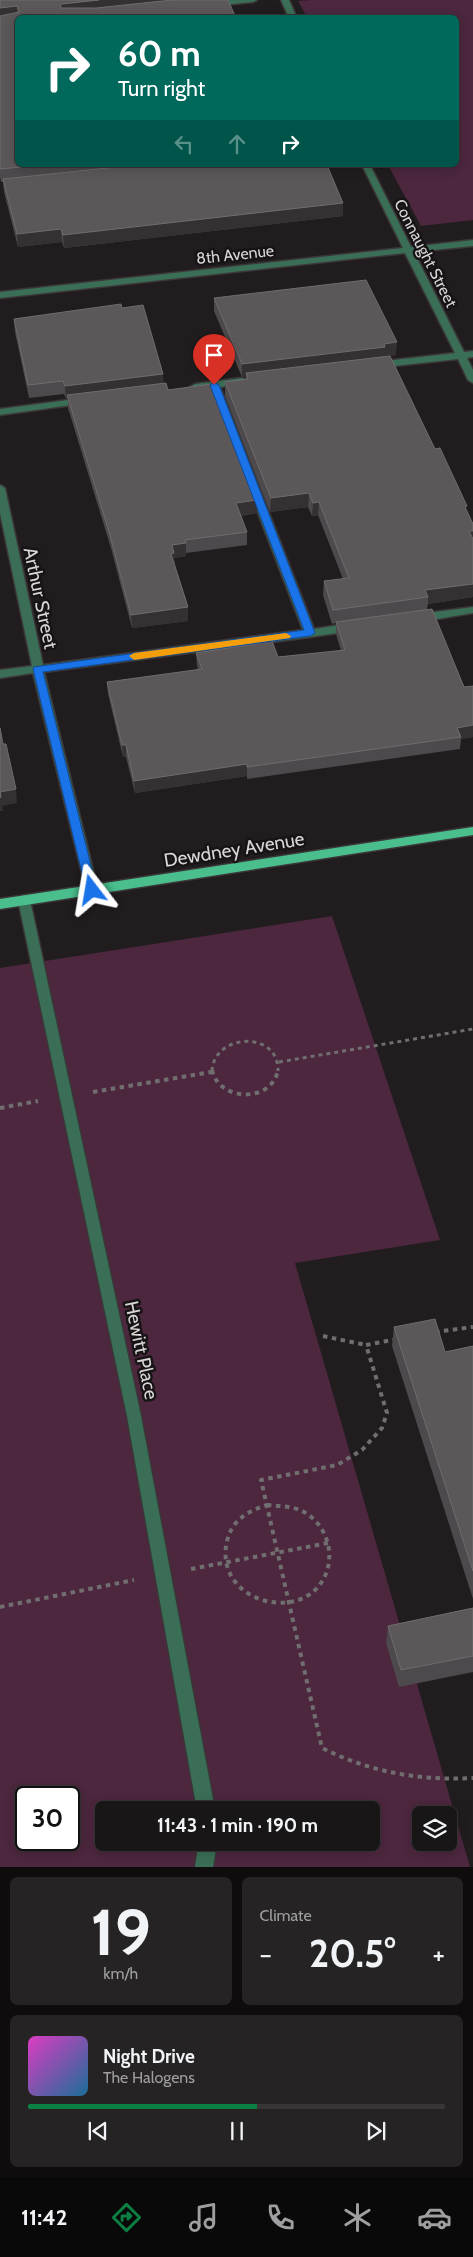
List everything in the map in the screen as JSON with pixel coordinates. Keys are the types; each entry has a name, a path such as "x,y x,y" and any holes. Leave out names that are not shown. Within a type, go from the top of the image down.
{"main road":[{"name":"Dewdney Avenue","path":"0,904 473,831"}],"street":[{"path":"204,5 253,0"},
{"path":"285,0 292,15"},
{"name":"Connaught Street","path":"367,167 473,380"},
{"name":"8th Avenue","path":"0,295 473,242"},
{"path":"362,367 473,354"},
{"path":"185,388 254,380"},
{"path":"214,385 310,633"},
{"path":"0,412 98,400"},
{"name":"Arthur Street","path":"0,488 38,669 92,890"},
{"path":"406,620 473,610"},
{"path":"0,674 368,625"},
{"name":"Hewitt Place","path":"24,900 134,1416 204,1801"},
{"path":"204,1867 207,1851"}],"path":[{"path":"278,1062 473,1029"},
{"path":"238,1042 252,1042 264,1046 273,1053 278,1062 277,1076 268,1088 252,1094 233,1094 218,1086 211,1072 211,1062 217,1052 226,1045 238,1042"},
{"path":"0,1108 211,1072"},
{"path":"434,1332 473,1327"},
{"path":"323,1336 366,1345 404,1337"},
{"path":"366,1345 387,1413 382,1428 362,1450 338,1465 261,1480 322,1748 342,1759 375,1769 427,1777 473,1778"},
{"path":"267,1505 287,1506 306,1513 320,1526 328,1543 330,1563 322,1581 308,1596 288,1603 266,1603 247,1595 232,1580 224,1562 225,1543 233,1526 247,1512 267,1505"}],"shaded area":[{"path":"473,0 473,220 421,226 389,167 459,167 459,15 306,15 298,1"},
{"path":"332,916 440,1240 295,1263 452,1806 412,1806 412,1851 457,1851 457,1822 470,1867 0,1867 0,968"}],"building":[{"path":"0,0 99,0 62,4 60,6 62,8 96,8 172,0 228,0 235,15 15,15 15,167 21,167 0,169 0,16 19,12 17,6 0,8"},
{"path":"117,167 328,167 343,203 63,235 61,229 17,234 3,179"},
{"path":"366,280 397,342 384,344 385,347 242,364 214,298"},
{"path":"121,304 122,308 143,305 163,374 65,386 63,381 28,385 14,319"},
{"path":"390,356 435,449 440,448 467,506 465,507 473,524 473,531 469,531 473,539 473,584 425,590 428,597 333,610 324,581 349,578 319,502 313,503 309,493 271,498 225,382 248,379 246,373"},
{"path":"166,383 168,390 212,384 257,500 236,503 247,532 185,540 186,543 172,545 174,553 171,554 188,607 131,615 110,535 67,395"},
{"path":"432,609 464,687 473,686 473,725 457,728 461,737 247,767 247,764 134,781 126,745 122,745 107,682 202,669 196,653 272,641 278,657 345,650 336,622"},
{"path":"0,728 3,744 6,744 16,789 0,792"},
{"path":"435,1319 445,1352 473,1346 473,1571 394,1327"},
{"path":"473,1608 473,1656 401,1670 388,1626"}],"slow traffic":[{"path":"134,656 286,636"}],"route":[{"path":"92,890 38,669 310,633 214,385"}]}
